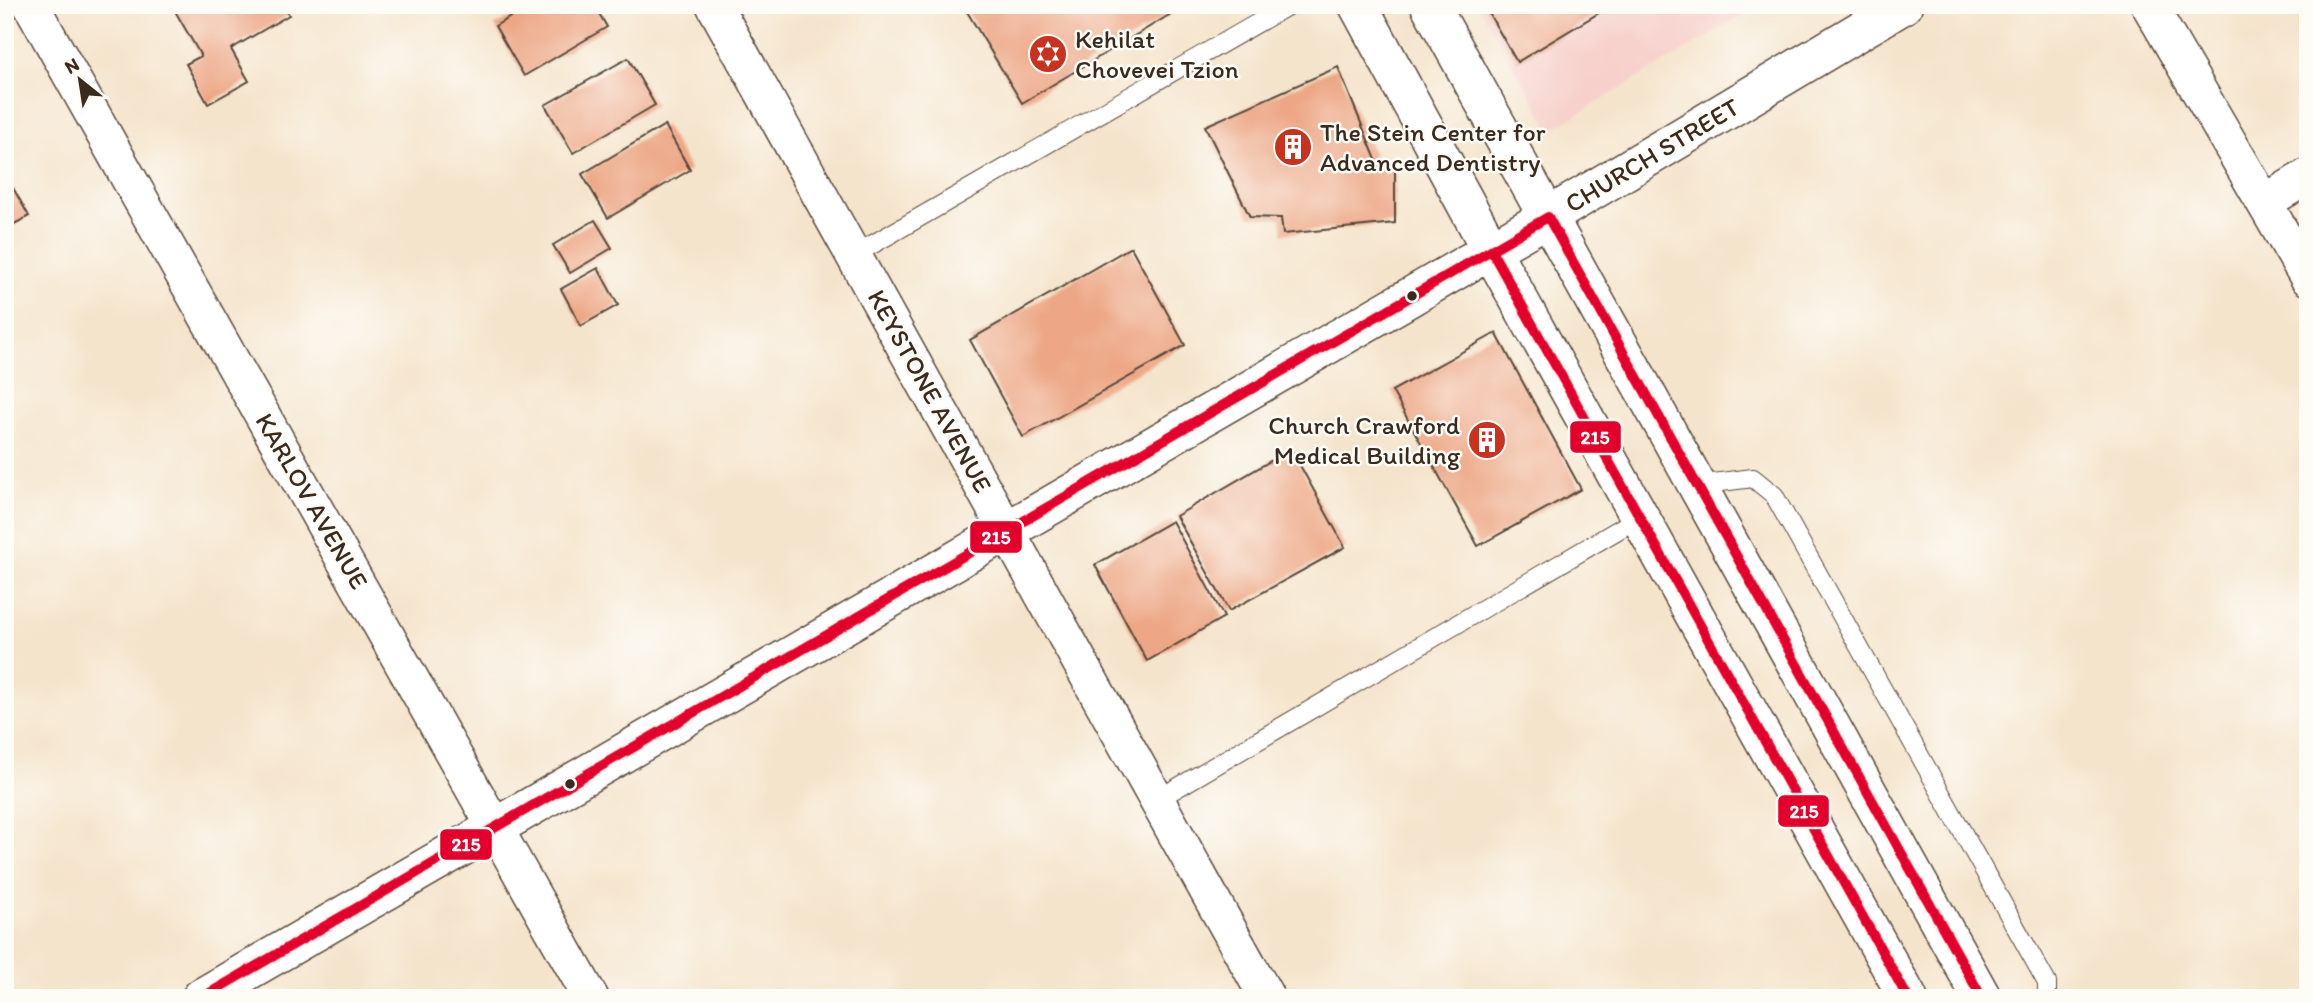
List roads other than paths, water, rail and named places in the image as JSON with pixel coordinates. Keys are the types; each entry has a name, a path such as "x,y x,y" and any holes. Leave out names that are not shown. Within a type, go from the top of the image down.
{"main road":[{"path":"1358,5 1491,250 1908,998"},
{"path":"1430,5 1982,998"},
{"name":"CHURCH STREET","path":"201,998 1548,217 1903,5"}],"street":[{"name":"KARLOV AVENUE","path":"31,5 591,998"},
{"name":"KEYSTONE AVENUE","path":"714,5 1009,530 1267,998"},
{"path":"2149,5 2308,278"},
{"path":"2265,202 2308,176"}],"lane":[{"path":"854,255 1289,5"},
{"path":"1697,485 1752,478 1774,495 2046,983 2047,998"},
{"path":"1158,799 1640,517"}],"place":[{"name":"Kehilat Chovevei Tzion","path":"1048,54"},
{"name":"The Stein Center for Advanced Dentistry","path":"1293,147"},
{"name":"Church Crawford Medical Building","path":"1487,440"}]}
